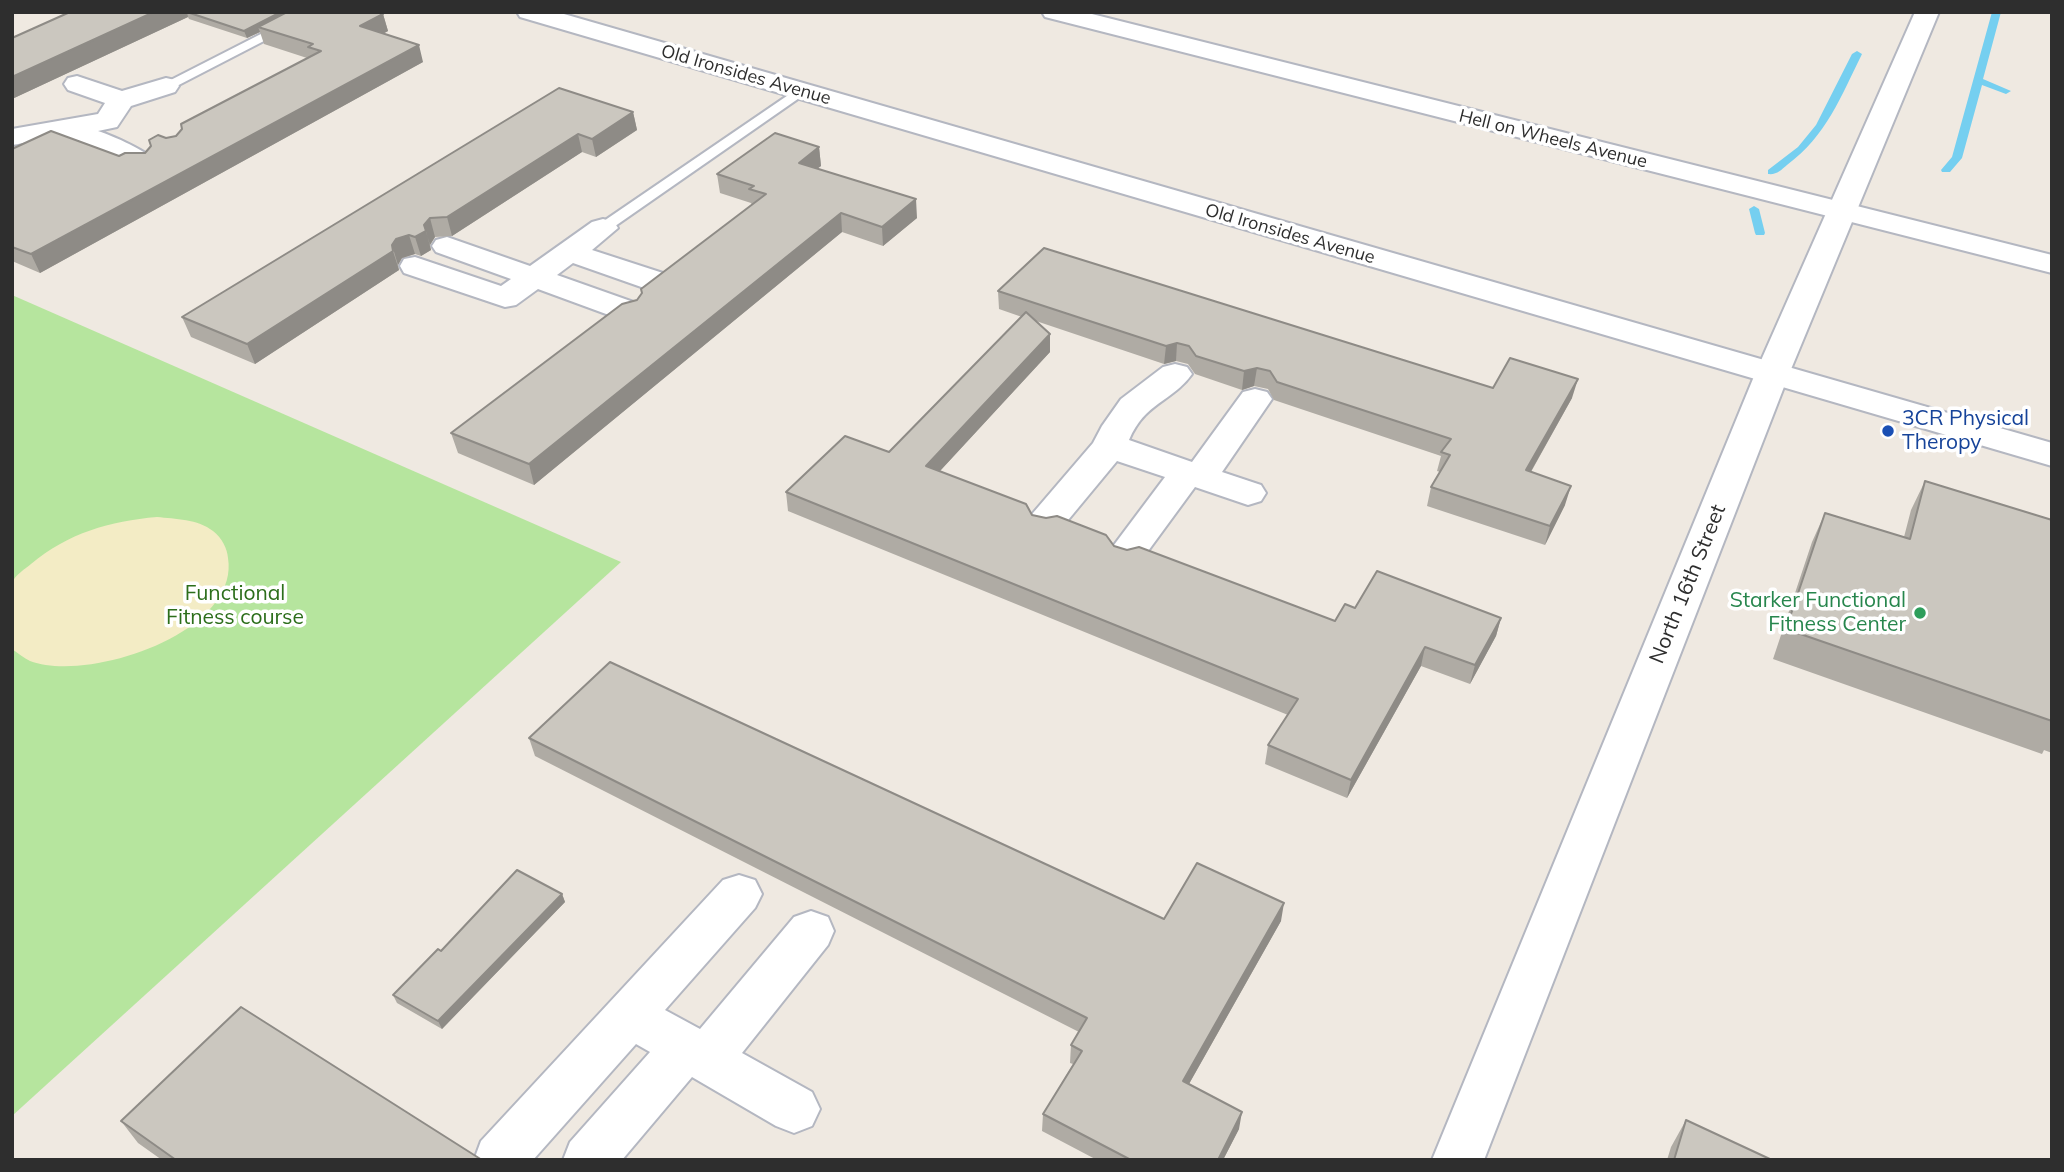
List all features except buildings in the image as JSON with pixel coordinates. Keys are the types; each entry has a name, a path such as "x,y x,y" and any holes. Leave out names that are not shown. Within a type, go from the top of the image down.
{"street":[{"name":"Old Ironsides Avenue","path":"529,12 2052,455"},
{"name":"Hell on Wheels Avenue","path":"1054,12 2052,264"},
{"name":"North 16th Street","path":"1458,1160 1772,374 1927,12"},
{"path":"16,109 119,148 122,155 144,149 114,111 78,84"},
{"path":"12,137 68,129 166,86"},
{"path":"415,266 505,298 603,228"},
{"path":"447,246 628,311"},
{"path":"570,251 658,282"},
{"path":"1046,522 1110,446 1113,434 1145,395 1165,386 1175,374"},
{"path":"1127,553 1255,399"},
{"path":"1110,446 1248,493"},
{"path":"500,1159 739,894"},
{"path":"589,1160 811,931"},
{"path":"630,1015 794,1109"}],"lane":[{"path":"166,86 314,12"},
{"path":"603,228 800,91"}],"green space":[{"name":"Functional Fitness course","path":"12,295 621,562 12,1116"}],"sand":[{"path":"157,517 200,524 213,531 224,543 228,558 225,585 210,609 186,629 155,646 121,658 87,665 56,666 30,661 12,649 11,589 13,580 20,572 60,544 90,530"}],"waterway":[{"path":"1978,80 1997,12"},
{"path":"1772,172 1802,149 1821,126 1857,54"},
{"path":"1946,170 1957,158 1978,80"},
{"path":"1978,80 2006,91"},
{"path":"1754,209 1760,233"}],"place":[{"name":"3CR Physical Theropy","path":"1888,431"},
{"name":"Starker Functional Fitness Center","path":"1920,613"}]}
